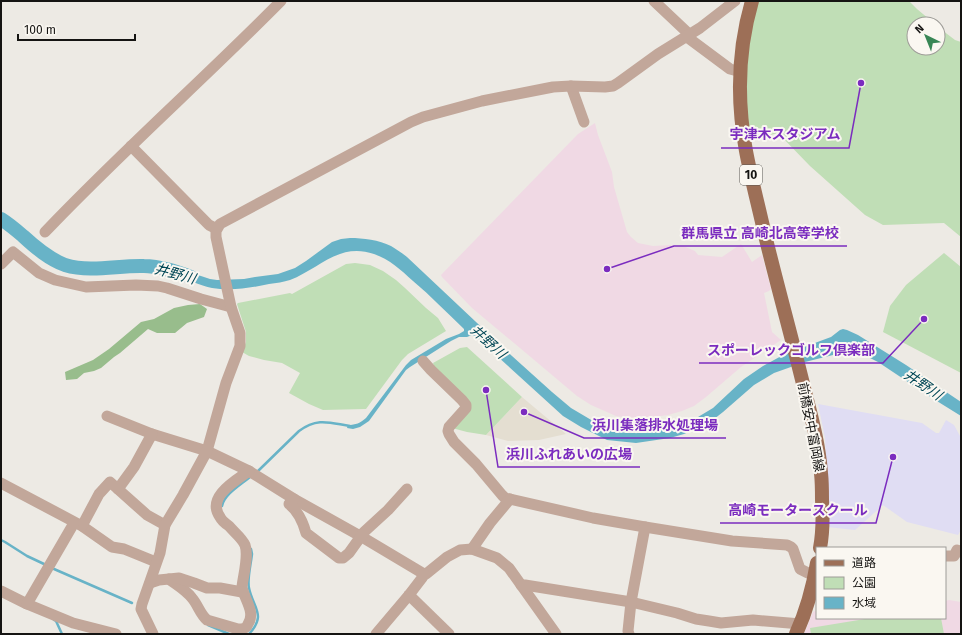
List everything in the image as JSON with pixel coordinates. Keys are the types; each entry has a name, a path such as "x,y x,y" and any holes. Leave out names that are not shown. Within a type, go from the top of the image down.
{"main road":[{"name":"前橋安中富岡線","path":"752,1 744,37 740,92 746,151 813,427 821,472 823,521 820,547"},
{"path":"799,629 816,568"}],"street":[{"path":"45,232 130,146 201,80 281,1"},
{"path":"654,1 688,36 730,69 741,72"},
{"path":"153,634 141,609 160,553 165,525 207,451 226,383 240,346 240,333 228,296 216,236 217,228 220,224 423,117 482,101 553,87 612,86 658,54 700,28 736,1"},
{"path":"571,86 584,122"},
{"path":"130,146 209,225 217,228"},
{"path":"1,264 13,252 39,273 55,280 86,287 136,285 158,286 202,300 231,307"},
{"path":"425,359 431,370 466,405 466,408 449,427 449,434 454,442 476,464 505,498 593,518 645,527 732,541 787,545 793,549 800,569 808,573 816,568"},
{"path":"107,416 152,434 207,451 252,474 424,574"},
{"path":"118,489 134,466 152,434"},
{"path":"169,579 185,590 207,620 238,629 242,629 247,626 251,612 242,592 246,556 245,545 220,517 217,510 217,503 222,492 252,474"},
{"path":"27,604 99,494 110,482 147,515 165,525"},
{"path":"1,483 78,525 112,547 124,549 156,562"},
{"path":"294,499 289,504 299,515 304,524 306,534 340,558 343,558 350,554 364,532 388,510 407,489"},
{"path":"472,549 490,523 510,499"},
{"path":"629,634 631,602 645,527"},
{"path":"376,634 409,595 424,574 447,557 460,550 472,549 504,562 556,634"},
{"path":"946,556 954,556 957,550 961,552"},
{"path":"150,583 159,580 180,578 207,588 220,588 242,592"},
{"path":"521,585 631,602 696,619 721,623 734,623 753,620 799,629"},
{"path":"1,591 27,604 73,623 116,634"},
{"path":"409,595 449,634"}],"shaded area":[{"path":"595,123 612,172 614,187 627,232 631,237 638,243 653,246 683,246 695,251 698,255 722,257 741,244 752,262 762,255 771,289 764,293 772,332 781,340 741,367 694,406 668,415 639,419 616,416 591,405 577,396 472,308 441,275 578,134"},
{"path":"522,397 566,434 539,440 508,441 486,435"},
{"path":"818,404 922,423 936,433 939,433 946,420 954,425 961,436 961,530 958,535 907,522 883,505 855,530 827,527 825,438"},
{"path":"946,601 961,602 961,634 804,634 813,612 816,610 816,619 946,619"}],"green space":[{"path":"757,1 909,1 925,16 906,16 906,56 946,56 946,33 955,40 961,42 961,237 944,223 883,225 865,215 810,166 778,133 748,141 744,72"},
{"path":"944,253 961,267 961,373 883,332 890,306 906,285"},
{"path":"355,263 370,265 383,271 396,280 438,318 446,331 408,354 366,409 323,410 289,393 300,373 282,363 249,356 242,352 246,342 246,332 237,304 290,293 292,294 346,264"},
{"path":"200,304 207,309 204,317 187,323 175,333 157,333 148,329 101,368 84,373 77,379 66,380 65,372 93,360 109,349 141,322 154,319 174,308"},
{"path":"467,347 522,397 486,435 452,428 469,409 435,369 433,363 460,348"},
{"path":"865,619 941,619 944,634 811,634 810,628"}],"water":[{"path":"350,238 381,242 391,246 403,254 512,356 571,408 593,421 614,430 627,433 655,432 686,423 713,408 744,379 763,366 785,354 831,337 843,329 858,335 961,402 961,416 878,362 857,353 851,353 837,354 805,362 774,373 754,385 709,423 684,434 670,438 636,443 607,440 563,416 475,336 472,335 467,337 459,337 451,341 410,367 406,370 369,421 360,427 353,429 347,428 348,425 353,425 366,418 411,360 446,339 464,331 464,329 420,287 390,262 374,254 362,251 350,251 330,258 290,280 248,288 212,288 172,273 174,267 217,280 244,279 278,274 295,268 332,242"}],"waterway":[{"name":"井野川","path":"1,219 43,253 65,265 95,269 150,266 191,277"},
{"path":"257,472 299,431 312,424 324,422 350,426"},
{"path":"222,506 226,497 251,476"},
{"path":"1,540 27,556 44,564"},
{"path":"249,634 257,622 258,616 249,588 252,554 251,549"},
{"path":"54,569 132,603"},
{"path":"54,620 56,621 62,634"},
{"path":"208,625 229,634"}],"place":[{"name":"宇津木スタジアム","path":"861,83"},
{"name":"群馬県立 高崎北高等学校","path":"607,269"},
{"name":"スポーレックゴルフ倶楽部","path":"924,319"},
{"name":"浜川ふれあいの広場","path":"486,390"},
{"name":"浜川集落排水処理場","path":"524,412"},
{"name":"高崎モータースクール","path":"893,457"}]}
